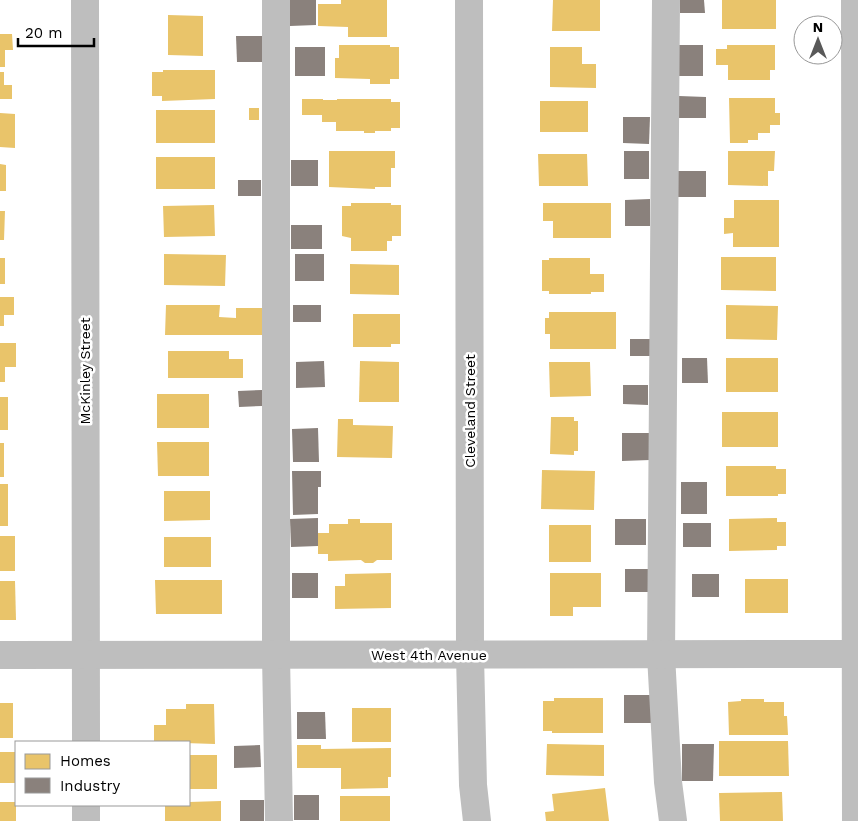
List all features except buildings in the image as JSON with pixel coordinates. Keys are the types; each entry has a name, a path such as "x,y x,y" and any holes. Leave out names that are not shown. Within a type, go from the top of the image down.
{"street":[{"name":"McKinley Street","path":"85,0 86,741"},
{"path":"276,0 276,655 279,821"},
{"name":"Cleveland Street","path":"469,0 470,654 473,785 477,821"},
{"path":"666,0 661,654 668,782 673,821"},
{"path":"855,0 856,821"},
{"name":"West 4th Avenue","path":"0,655 857,654"},
{"path":"86,806 86,821"}]}
